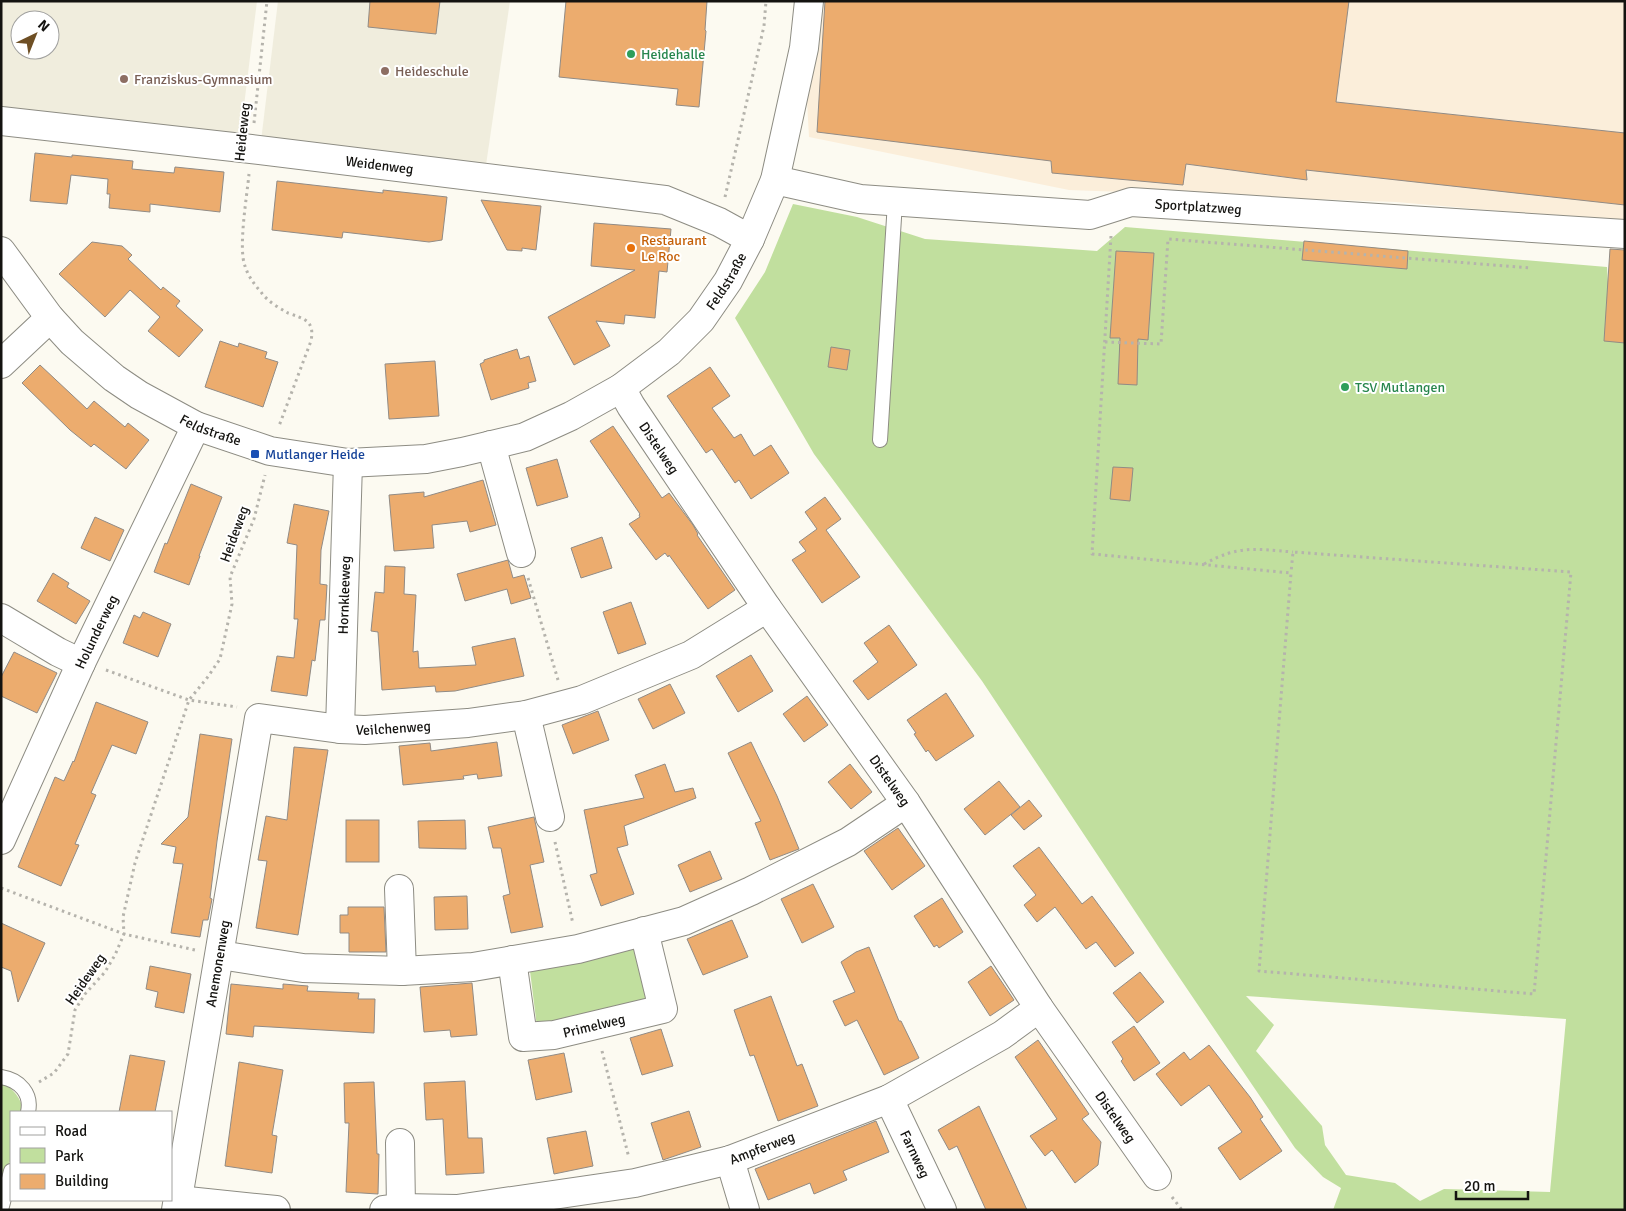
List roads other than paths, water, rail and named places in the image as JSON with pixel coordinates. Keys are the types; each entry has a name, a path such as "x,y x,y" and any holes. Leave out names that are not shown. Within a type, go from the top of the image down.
{"street":[{"name":"Feldstraße","path":"1,251 50,318 72,342 114,378 139,395 196,426 270,451 348,463 426,459 525,436 571,416 621,388 669,352 701,320 728,281 750,239 775,180 804,48 809,1"},
{"name":"Weidenweg","path":"1,121 251,149 666,200 719,222 750,239"},
{"name":"Sportplatzweg","path":"775,180 860,199 1090,215 1131,202 1625,234"},
{"path":"1,364 50,318"},
{"name":"Distelweg","path":"621,388 642,423 767,608 906,803 1039,1008 1157,1176"},
{"name":"Holunderweg","path":"1,840 81,663 196,426"},
{"path":"491,445 521,553"},
{"name":"Hornkleeweg","path":"340,729 348,463"},
{"name":"Veilchenweg","path":"259,718 340,729 365,730 468,723 526,715 599,693 691,655 767,608"},
{"path":"1,618 58,652 81,663"},
{"path":"526,715 550,817"},
{"name":"Anemonenweg","path":"177,1205 259,718"},
{"path":"220,955 303,968 402,971 473,967 578,949 684,921 751,891 848,842 906,803"},
{"path":"399,889 402,971"},
{"name":"Primelweg","path":"512,960 523,1037 554,1036 663,1009 644,931"},
{"name":"Ampferweg","path":"400,1143 393,1209 457,1209 636,1183 730,1160 889,1099 1002,1035 1039,1008"},
{"name":"Farnweg","path":"889,1099 942,1210"},
{"path":"730,1160 745,1210"},
{"path":"177,1205 276,1210"}],"lane":[{"path":"880,440 896,202"},
{"path":"1,1077 7,1078 25,1090 30,1103 28,1111"},
{"path":"2,1210 10,1175"}],"place":[{"name":"Heidehalle","path":"631,54"},
{"name":"Heideschule","path":"385,71"},
{"name":"Franziskus-Gymnasium","path":"124,79"},
{"name":"Restaurant Le Roc","path":"631,248"},
{"name":"TSV Mutlangen","path":"1345,387"},
{"name":"Mutlanger Heide","path":"255,454"}]}
